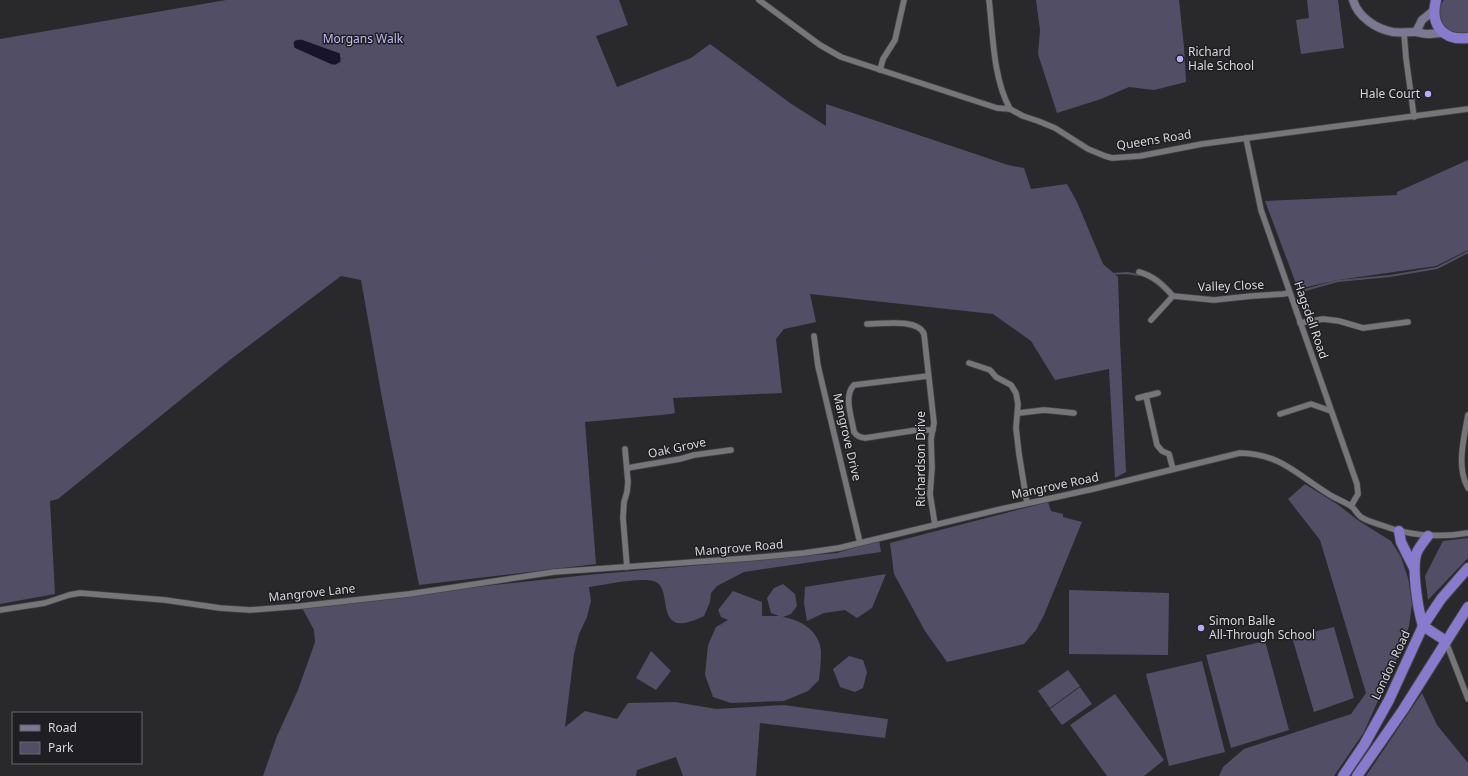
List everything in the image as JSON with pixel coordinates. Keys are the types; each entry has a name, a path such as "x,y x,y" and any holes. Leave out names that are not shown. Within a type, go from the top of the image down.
{"highway":[{"path":"1436,0 1433,11 1438,27 1443,33 1466,41"},
{"path":"1399,531 1401,542 1414,568"},
{"path":"1428,536 1417,552 1414,568 1419,614 1423,626 1446,641"},
{"name":"London Road","path":"1343,776 1368,738 1389,700 1423,626 1441,599 1468,568"},
{"path":"1357,776 1403,710 1468,607"}],"main road":[{"path":"1353,0 1359,12 1372,24 1384,30 1404,33 1443,33"},
{"path":"1416,32 1422,20 1433,11"}],"street":[{"name":"Queens Road","path":"759,0 830,51 841,57 997,108 1010,109 1023,116 1055,128 1092,151 1112,158 1140,156 1202,144 1246,138 1468,110"},
{"path":"880,70 883,59 895,40 904,0"},
{"path":"990,0 993,39 999,76 1003,94 1010,109"},
{"path":"1404,33 1414,117"},
{"name":"Hagsdell Road","path":"1246,138 1261,210 1358,488 1358,494 1351,506"},
{"path":"1139,272 1155,278 1173,296 1151,320"},
{"name":"Valley Close","path":"1173,296 1214,300 1290,293"},
{"path":"1300,323 1323,319 1339,321 1363,328 1408,322"},
{"name":"Richardson Drive","path":"867,324 899,323 915,325 920,327 924,334 934,423 931,439 932,468 930,494 935,525"},
{"name":"Mangrove Drive","path":"814,336 818,366 860,543"},
{"path":"969,363 990,370 996,377 1011,385 1018,398 1019,412 1016,428 1018,454 1026,503"},
{"path":"928,376 854,385 849,392 848,397 854,432 860,437 865,438 917,430 933,430"},
{"path":"1138,398 1158,393"},
{"path":"1146,396 1158,445 1162,451 1169,454 1173,469"},
{"path":"1280,414 1311,404 1331,412"},
{"path":"1019,412 1044,410 1074,413"},
{"path":"1468,415 1462,456 1463,472 1468,488"},
{"path":"625,449 628,488 623,510 627,567"},
{"name":"Oak Grove","path":"627,468 673,460 694,454 731,450"},
{"name":"Mangrove Road","path":"627,567 777,556 819,551 860,543 1026,503 1093,489 1240,453 1257,454 1285,464 1296,470 1327,493 1351,506 1362,518 1376,524 1399,531 1428,536 1468,533"},
{"name":"Mangrove Lane","path":"0,610 45,603 80,593 165,600 220,608 250,610 408,594 554,572 627,567"},
{"path":"1446,641 1468,699"}],"green space":[{"name":"Morgans Walk","path":"226,0 619,0 628,25 596,36 617,87 691,58 710,44 790,103 826,126 826,104 1008,165 1024,168 1031,189 1067,184 1077,202 1103,264 1118,277 1126,472 1115,478 1109,369 1055,380 1031,341 993,314 810,294 816,322 784,329 776,339 782,393 673,398 675,413 585,422 596,564 419,585 382,398 361,280 341,276 231,359 58,499 50,501 55,594 0,604 0,39"},
{"path":"1036,0 1179,0 1186,82 1154,90 1129,87 1101,99 1057,113 1038,54 1040,30"},
{"path":"1307,0 1338,0 1344,48 1301,54 1296,20 1309,18"},
{"path":"1444,0 1468,0 1468,33 1453,32 1445,28 1442,24 1439,13"},
{"path":"1468,160 1468,250 1436,266 1338,280 1298,289 1265,201 1397,195 1397,192"},
{"path":"1305,484 1391,541 1401,557 1408,578 1412,604 1409,626 1403,645 1364,732 1334,776 1219,776 1223,767 1244,749 1351,714 1366,693 1320,540 1288,499"},
{"path":"1048,502 1051,511 1063,514 1063,517 1082,522 1044,615 1036,630 1024,644 947,662 925,631 894,574 890,543"},
{"path":"1468,538 1468,558 1428,600 1425,576 1443,541"},
{"path":"879,540 881,552 744,572 717,586 711,593 710,602 704,616 688,622 677,623 671,619 667,612 661,587 656,582 650,580 633,580 589,587 591,601 587,617 579,634 574,654 565,727 585,711 617,719 628,703 675,702 716,709 783,705 888,719 885,738 760,723 756,776 683,776 676,757 637,770 636,776 263,776 277,736 298,690 315,642 314,630 301,606 587,575 837,553"},
{"path":"886,574 872,608 857,618 845,610 824,613 807,621 804,603 805,587"},
{"path":"783,584 795,594 797,606 791,614 783,617 803,624 813,632 820,645 821,655 819,680 808,691 784,701 731,703 713,697 705,675 708,645 716,627 728,620 721,617 718,610 733,591 762,602 762,616 779,616 771,613 767,598 774,588"},
{"path":"1069,590 1169,593 1168,655 1069,654"},
{"path":"1334,627 1354,698 1314,712 1292,637"},
{"path":"1265,641 1289,730 1231,748 1206,655"},
{"path":"651,651 671,671 656,690 636,678"},
{"path":"849,656 863,660 867,672 863,688 855,692 840,687 833,669"},
{"path":"1202,661 1225,752 1169,766 1146,674"},
{"path":"1068,670 1080,686 1050,708 1038,691"},
{"path":"1080,687 1092,704 1062,725 1050,709"},
{"path":"1422,693 1437,725 1468,763 1468,776 1366,776"},
{"path":"1115,694 1164,760 1144,776 1107,776 1070,725"}],"shaded area":[{"path":"301,39 340,53 341,62 336,65 332,65 294,48 293,43 295,40"}],"waterway":[{"path":"544,278 606,281 625,275 632,270 654,269 662,266 700,243 716,236 719,230 724,228 726,230 729,225 792,190 817,189 835,186 867,190 923,203 1045,243 1101,268 1109,274 1128,273 1138,275"},
{"path":"1305,290 1338,281 1390,276 1437,268 1468,252"}],"place":[{"name":"Richard Hale School","path":"1180,59"},
{"name":"Hale Court","path":"1428,94"},
{"name":"Simon Balle All-Through School","path":"1201,628"}]}
